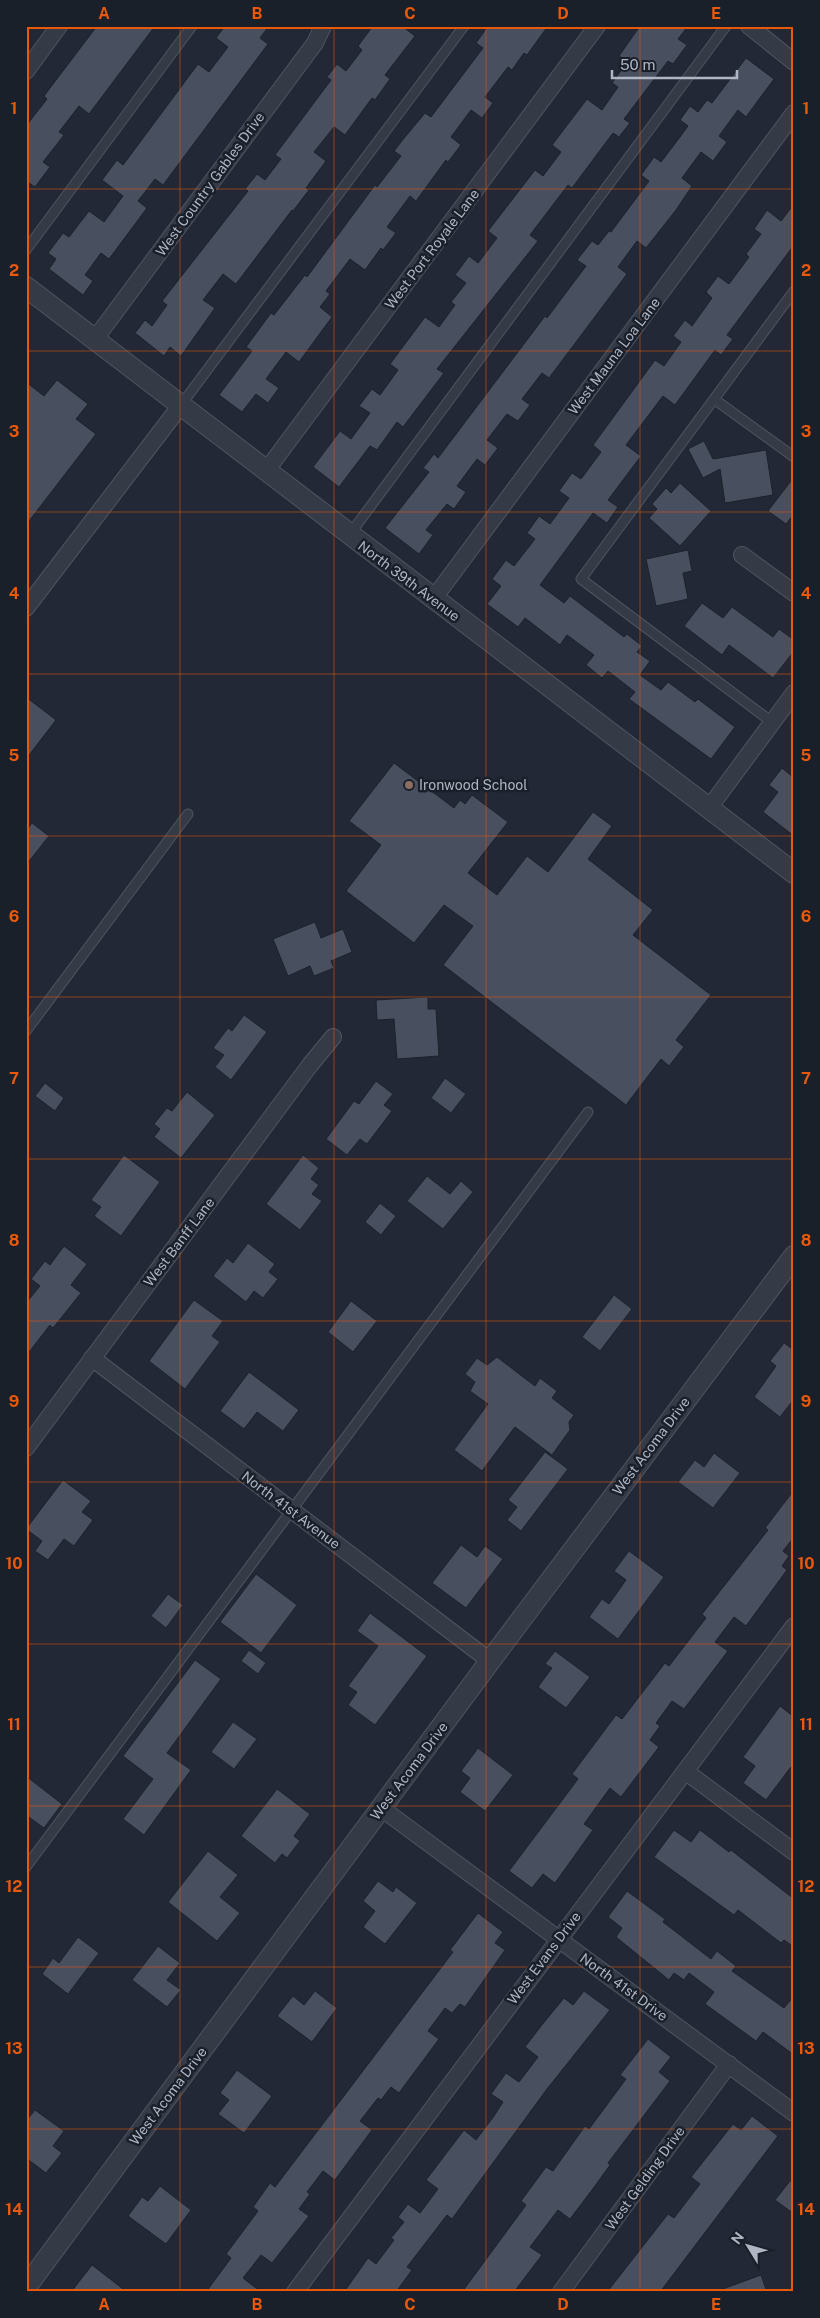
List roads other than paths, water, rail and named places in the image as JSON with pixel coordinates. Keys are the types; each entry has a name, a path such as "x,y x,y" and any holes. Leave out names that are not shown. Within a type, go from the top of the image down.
{"street":[{"path":"26,71 59,26"},
{"name":"West Country Gables Drive","path":"95,340 314,43 323,26"},
{"name":"West Port Royale Lane","path":"266,471 597,26"},
{"path":"749,26 794,62"},
{"name":"West Mauna Loa Lane","path":"434,598 794,113"},
{"name":"North 39th Avenue","path":"26,288 349,535 793,870"},
{"path":"26,608 181,405"},
{"path":"742,555 794,593"},
{"path":"709,808 794,693"},
{"name":"West Banff Lane","path":"26,1448 310,1065 333,1037"},
{"name":"West Acoma Drive","path":"26,2287 490,1661 794,1256"},
{"name":"North 41st Avenue","path":"92,1358 490,1661"},
{"name":"West Evans Drive","path":"295,2292 558,1938 794,1626"},
{"path":"685,1771 794,1852"},
{"name":"North 41st Drive","path":"381,1808 794,2113"},
{"name":"West Gelding Drive","path":"561,2292 729,2064"}],"lane":[{"path":"26,250 192,26"},
{"path":"181,405 464,26"},
{"path":"349,535 726,26"},
{"path":"772,722 581,579 794,291"},
{"path":"714,399 794,457"},
{"path":"26,1031 188,814"},
{"path":"26,1867 588,1112"}],"place":[{"name":"Ironwood School","path":"409,785"}]}
